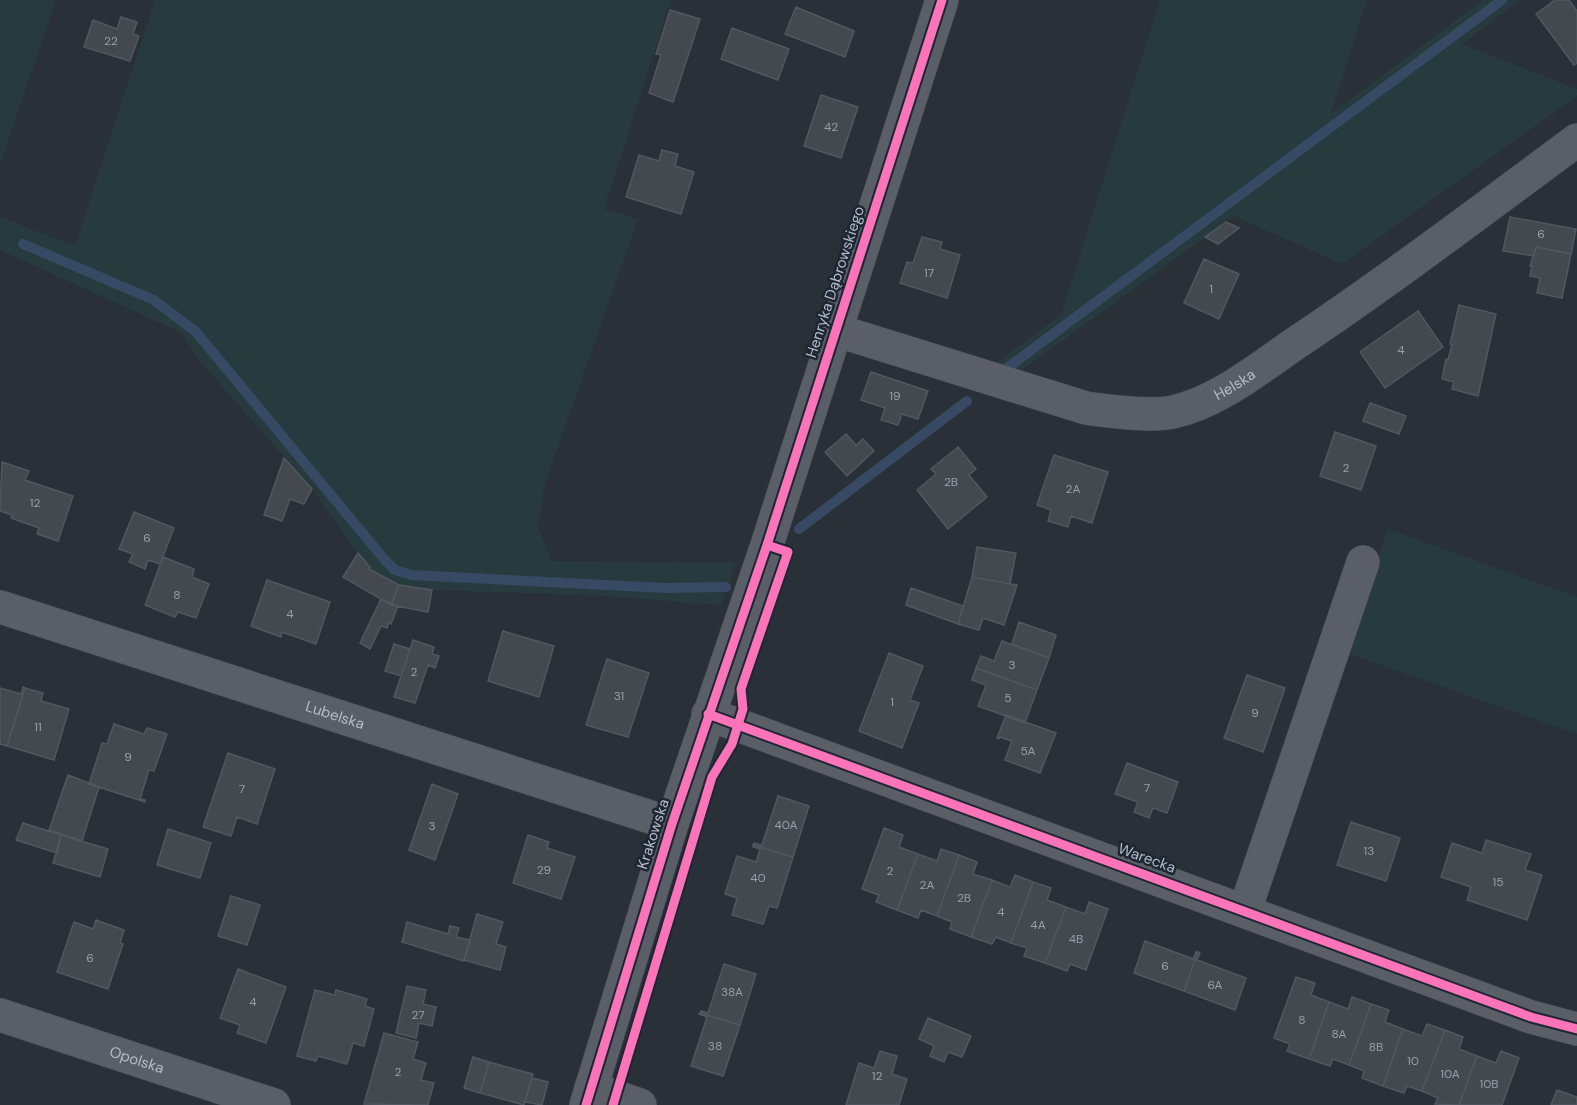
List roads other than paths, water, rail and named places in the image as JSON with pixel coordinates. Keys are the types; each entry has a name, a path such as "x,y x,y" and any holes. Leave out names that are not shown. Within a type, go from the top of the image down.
{"street":[{"name":"Henryka Dąbrowskiego","path":"757,574 942,0"},
{"name":"Helska","path":"835,330 1086,408 1127,413 1172,413 1215,397 1364,297 1577,140"},
{"path":"1245,910 1363,562"},
{"name":"Krakowska","path":"589,1097 672,824 757,574"},
{"name":"Lubelska","path":"0,607 672,824"},
{"name":"Warecka","path":"708,714 1531,1017 1577,1029"},
{"name":"Opolska","path":"0,1015 274,1105"},
{"path":"589,1097 640,1105"}],"waterway":[{"path":"1006,369 1502,0"},
{"path":"23,244 154,300 196,332 395,570 412,575 665,588 726,587"},
{"path":"799,529 967,401"}]}
